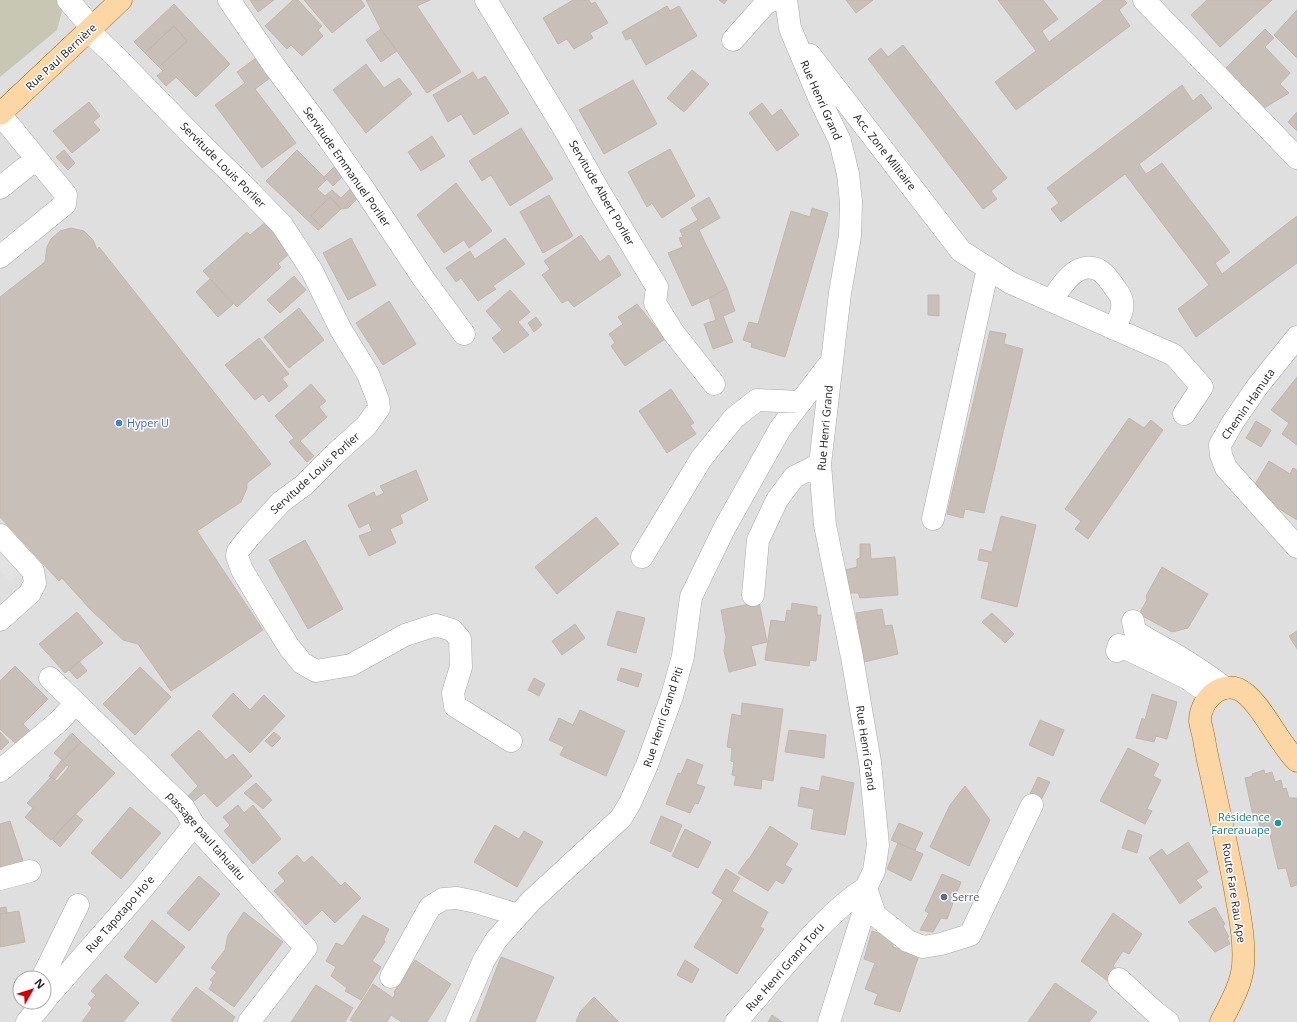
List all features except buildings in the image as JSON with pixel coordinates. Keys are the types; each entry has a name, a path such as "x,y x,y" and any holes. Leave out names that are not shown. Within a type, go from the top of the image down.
{"main road":[{"name":"Rue Paul Bernière","path":"0,114 121,0"},
{"path":"1218,692 1236,689 1246,694 1257,706 1280,742 1297,761"},
{"name":"Route Fare Rau Ape","path":"1218,692 1205,702 1200,720 1228,852 1243,942 1243,967 1235,994 1221,1022"}],"street":[{"path":"68,0 90,29"},
{"name":"Servitude Emmanuel Porlier","path":"229,0 275,67 340,155 423,278 464,334"},
{"name":"Servitude Albert Porlier","path":"486,0 657,287 655,303 673,332 714,384"},
{"path":"733,40 766,3 774,0"},
{"name":"Rue Henri Grand","path":"786,0 790,28 820,100 840,141 849,181 851,202 850,236 840,294 820,464 825,525 852,658 870,762 878,845 874,870 862,895 829,1022"},
{"path":"1144,0 1297,158"},
{"name":"Acc. Zone Militaire","path":"790,28 961,251 1011,283 1174,355 1202,387 1184,414"},
{"name":"Servitude Louis Porlier","path":"90,29 196,139 282,225 312,271 341,330 368,374 378,400 379,408 366,426 304,485 281,502 238,551 237,556 242,570 289,647 302,663 316,671 351,665 405,635 436,625 452,630 460,638 460,666 453,693 454,706 511,742"},
{"path":"0,114 66,195 64,204 0,257"},
{"path":"0,188 36,159"},
{"path":"933,519 988,268"},
{"path":"1051,301 1066,282 1077,272 1086,268 1097,269 1106,274 1121,297 1121,313 1114,328"},
{"name":"Chemin Hamuta","path":"1297,337 1257,387 1233,422 1220,445 1221,455 1226,468 1297,548"},
{"name":"Rue Henri Grand Piti","path":"457,1022 484,960 496,940 531,901 621,818 630,803 648,765 672,696 682,656 691,597 725,527 780,429 832,361"},
{"path":"642,557 701,459 734,418 757,400 801,402"},
{"path":"754,595 758,540 777,500 794,477 820,464"},
{"path":"0,535 33,571 36,583 30,593 0,620"},
{"path":"1133,621 1135,631 1149,641 1197,668 1218,692"},
{"path":"1117,651 1119,645 1218,692"},
{"name":"passage paul tahuaitu","path":"50,678 75,704 184,808 194,825 306,948 249,1022"},
{"path":"0,771 58,722 75,704"},
{"path":"862,895 875,915 908,941 923,948 970,935 1032,805"},
{"name":"Rue Tapotapo Ho'e","path":"52,993 143,888 194,825"},
{"path":"0,879 30,871"},
{"name":"Rue Henri Grand Toru","path":"736,1022 790,958 826,921 862,895"},
{"path":"391,976 430,907 443,899 457,898 476,902 518,915"},
{"path":"46,970 78,905"},
{"path":"1119,978 1155,1012 1168,1022"},
{"path":"26,1022 28,1010"},
{"name":"Rue Tapotapo Ho'e","path":"26,1022 37,1010"}],"shaded area":[{"path":"0,0 1297,0 1297,1022 0,1022"},
{"path":"0,0 60,0 64,4 57,30 0,77"},
{"path":"0,552 20,574 10,582 0,571"}],"place":[{"name":"Hyper U","path":"119,423"},
{"name":"Résidence Farerauape","path":"1278,823"},
{"name":"Serre","path":"944,897"}]}
